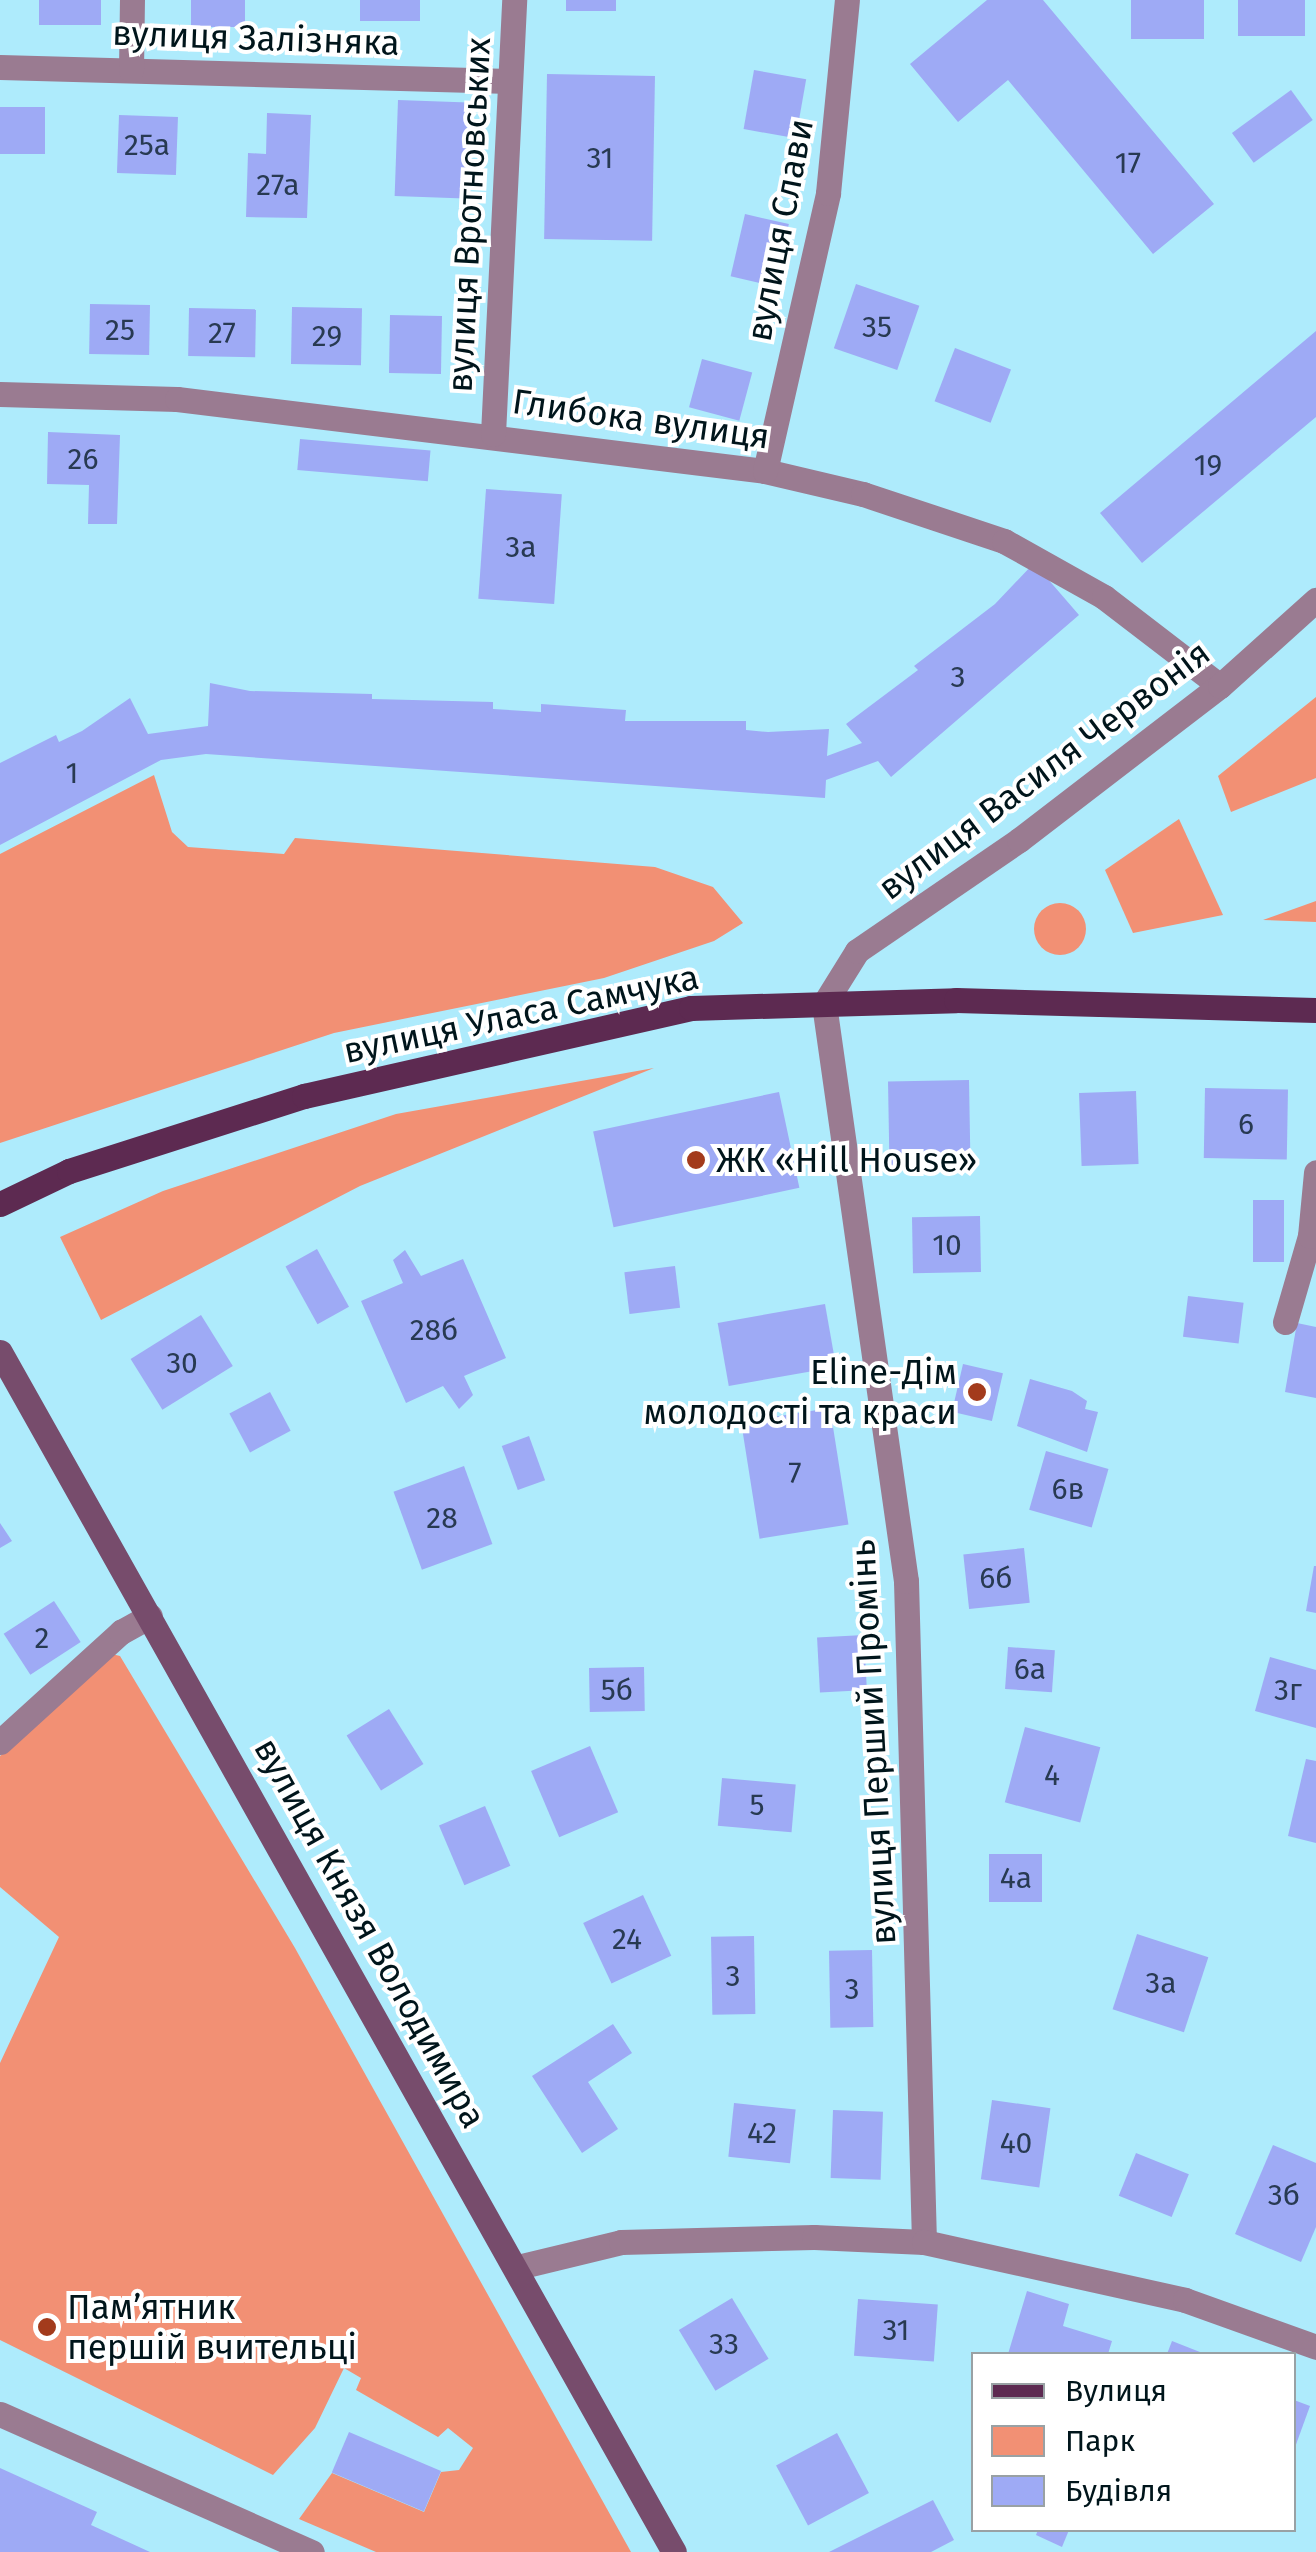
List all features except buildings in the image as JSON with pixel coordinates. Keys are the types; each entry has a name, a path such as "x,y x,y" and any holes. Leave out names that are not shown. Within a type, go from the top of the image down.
{"main road":[{"name":"вулиця Уласа Самчука","path":"0,1204 145,1145 464,1055 692,1008 956,1000 1316,1010"}],"street":[{"path":"131,70 132,0"},
{"name":"вулиця Вротновських","path":"494,434 514,0"},
{"name":"вулиця Слави","path":"765,470 828,193 847,0"},
{"name":"вулиця Залізняка","path":"0,66 510,81"},
{"name":"Глибока вулиця","path":"0,394 177,398 765,470 864,494 1004,541 1104,597 1220,686"},
{"name":"вулиця Василя Червонія","path":"824,1004 857,951 1019,840 1220,686 1316,600"},
{"name":"вулиця Перший Промінь","path":"824,1004 906,1581 924,2242"},
{"path":"1285,1322 1310,1236 1316,1172"},
{"name":"вулиця Князя Володимира","path":"0,1352 518,2267 674,2552"},
{"path":"0,1742 122,1632 150,1616"},
{"path":"518,2267 621,2242 814,2236 924,2242 1184,2300 1316,2347"},
{"path":"0,2414 312,2552"}],"green space":[{"path":"1316,697 1316,778 1231,812 1218,776"},
{"path":"154,775 172,832 188,847 284,854 295,838 655,867 713,887 743,923 714,941 604,978 334,1033 0,1143 0,854"},
{"path":"1179,819 1223,915 1133,933 1105,870"},
{"path":"1316,901 1316,922 1263,920"},
{"path":"1060,903 1078,911 1086,929 1078,947 1060,955 1042,947 1034,929 1042,911"},
{"path":"654,1068 360,1186 101,1320 60,1237 163,1191 396,1114"},
{"path":"108,1653 120,1656 295,1948 631,2552 376,2552 299,2519 332,2473 424,2512 441,2472 459,2470 473,2448 448,2428 438,2437 356,2390 361,2378 344,2368 315,2428 273,2475 0,2340 0,2063 59,1937 0,1887 0,1756"}],"place":[{"name":"ЖК «Hill House»","path":"696,1160"},
{"name":"Eline-Дім молодості та краси","path":"977,1392"},
{"name":"Пам’ятник першій вчительці","path":"47,2327"}]}
